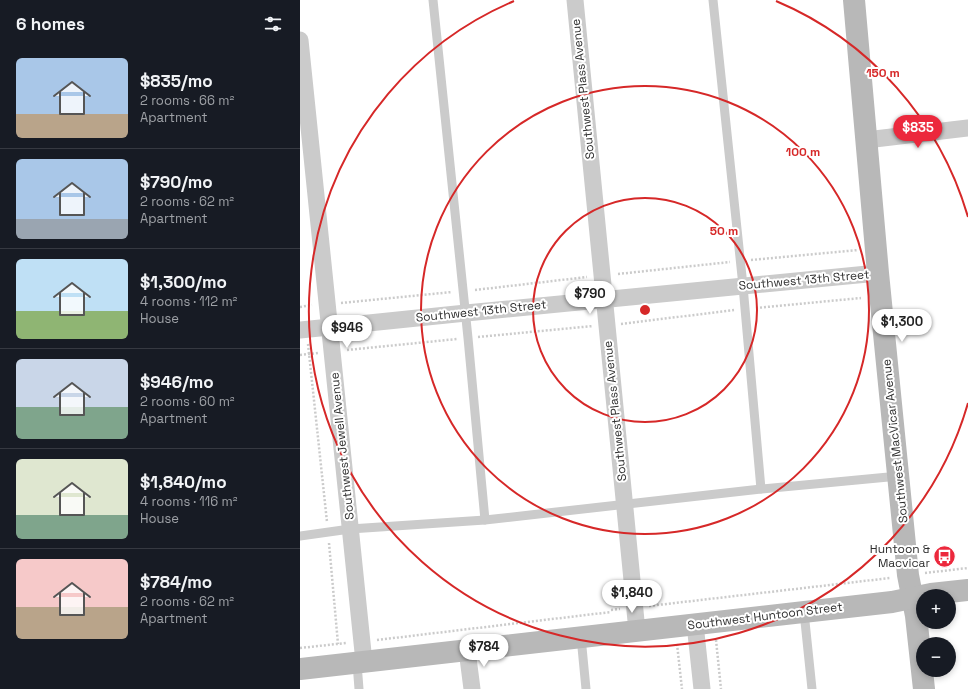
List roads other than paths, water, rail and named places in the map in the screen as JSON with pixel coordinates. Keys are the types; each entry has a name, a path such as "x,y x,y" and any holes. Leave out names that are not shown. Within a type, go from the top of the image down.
{"street":[{"name":"Southwest Plass Avenue","path":"575,0 636,631"},
{"name":"Southwest MacVicar Avenue","path":"854,0 878,273 908,575 916,616 924,689"},
{"name":"Southwest Jewell Avenue","path":"300,40 330,327 361,656"},
{"path":"866,140 968,128"},
{"name":"Southwest 13th Street","path":"303,330 878,273"},
{"name":"Southwest Huntoon Street","path":"300,669 361,656 467,650 804,612 968,590"},
{"path":"695,624 702,689"},
{"path":"467,650 472,689"}],"lane":[{"path":"433,0 466,313 485,520"},
{"path":"713,0 746,309 761,489"},
{"path":"300,536 350,529 485,520 761,489 899,476"},
{"path":"804,612 812,689"},
{"path":"581,637 586,689"},
{"path":"359,689 361,656"}],"place":[{"name":"Huntoon & Macvicar","path":"945,556"}]}
